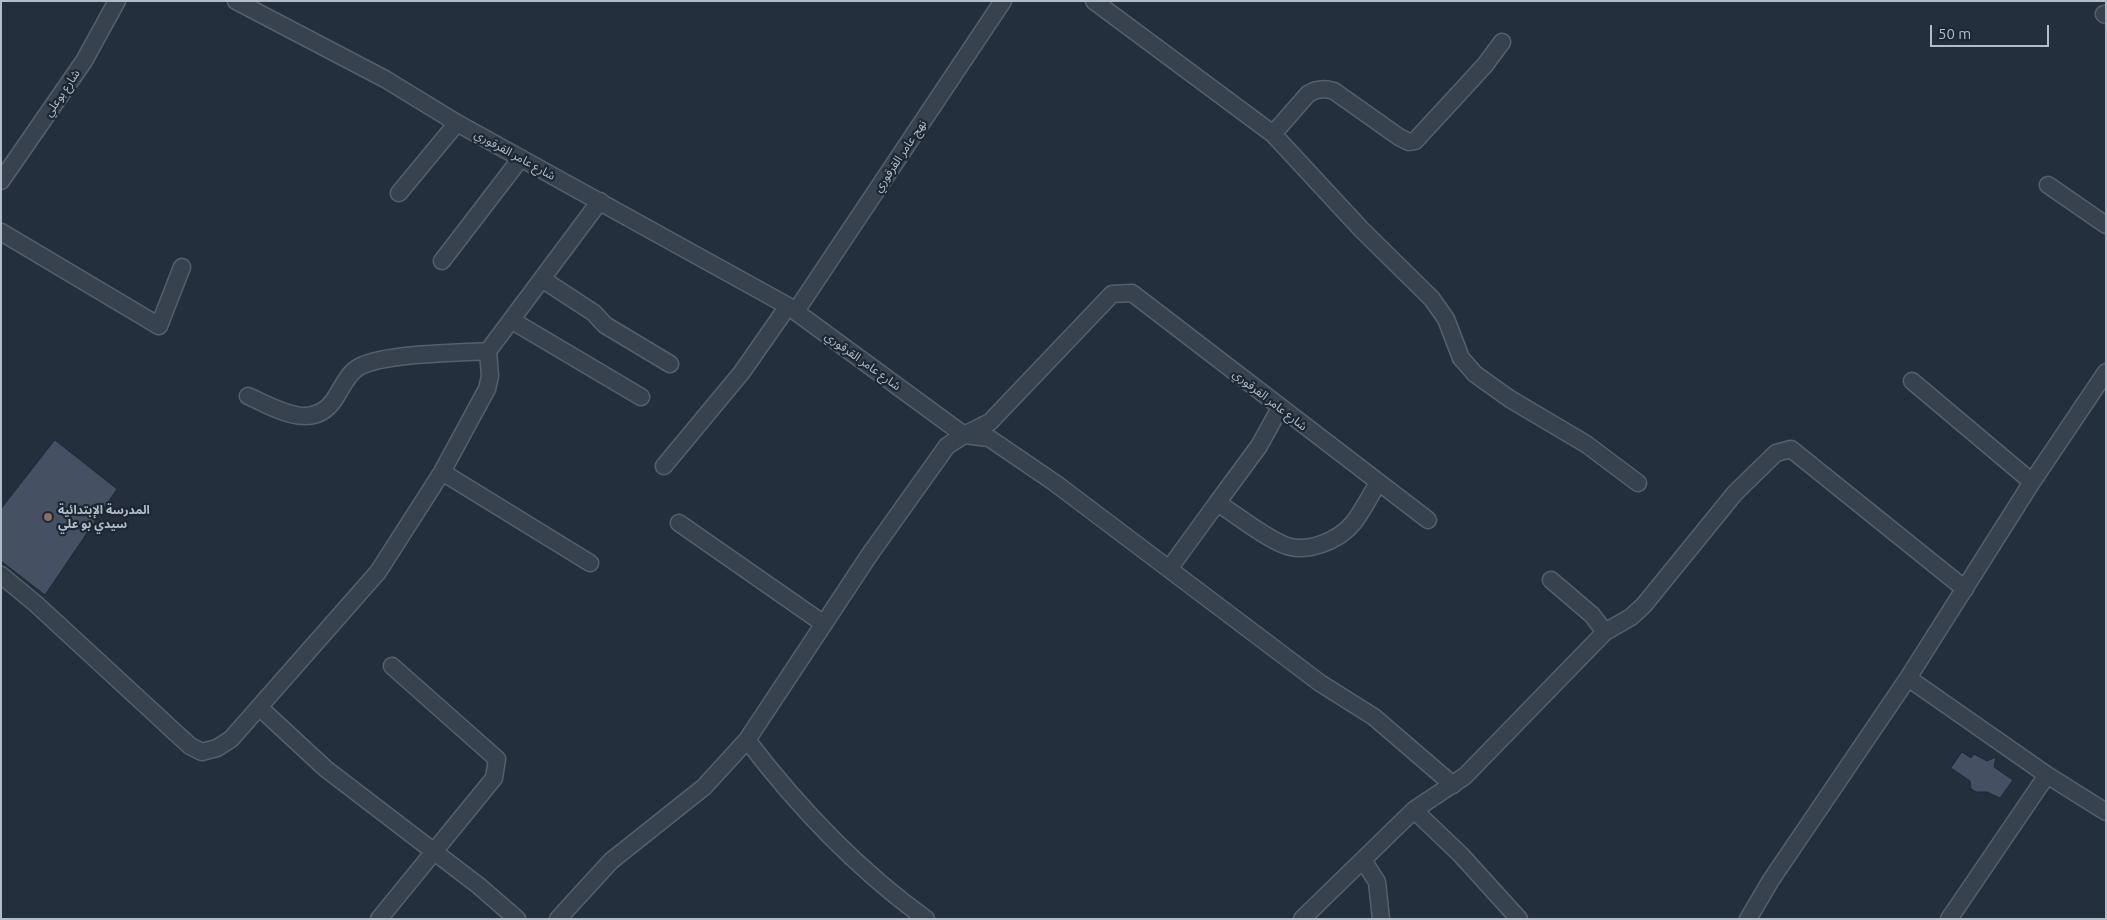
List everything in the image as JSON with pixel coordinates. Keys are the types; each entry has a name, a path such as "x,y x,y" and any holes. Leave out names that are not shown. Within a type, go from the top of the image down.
{"street":[{"name":"شارع بوعلي","path":"1,181 84,61 117,1"},
{"name":"شارع عامر القرقوري","path":"236,1 377,75 457,123 792,309 964,435 990,422 1112,294 1132,293 1428,520"},
{"name":"نهج عامر القرقوري","path":"664,466 792,309 1004,1"},
{"path":"1094,1 1272,134 1361,229 1432,300 1446,319 1461,358 1474,374 1510,399 1586,444 1638,483"},
{"path":"1272,134 1308,94 1314,90 1327,89 1334,91 1399,137 1409,142 1415,141 1485,65 1502,42"},
{"path":"399,193 457,123"},
{"path":"442,261 521,158"},
{"path":"2048,185 2106,225"},
{"path":"1,575 36,604 190,746 202,752 217,748 231,739 378,572 442,472 487,389 490,376 488,350 600,201"},
{"path":"1,232 159,326 182,266"},
{"path":"542,279 594,313 605,325 670,364"},
{"path":"511,320 641,397"},
{"path":"248,396 294,416 317,416 331,404 356,369 386,358 488,350"},
{"path":"1748,919 1771,880 1908,678 2032,482 2106,372"},
{"path":"1912,381 2032,482"},
{"path":"1169,569 1259,446 1280,408"},
{"path":"558,919 611,861 704,787 747,740 870,554 947,446 964,435 989,438 1020,458 1320,684 1374,718 1452,786"},
{"path":"1302,919 1414,810 1466,776 1605,632 1631,617 1644,604 1735,493 1776,453 1791,449 1965,589"},
{"path":"442,472 590,564"},
{"path":"1217,503 1268,537 1284,545 1300,549 1336,537 1353,523 1378,483"},
{"path":"679,523 824,624"},
{"path":"1551,580 1592,615 1605,632"},
{"path":"379,919 494,778 497,760 392,666"},
{"path":"1908,678 2047,775 2106,812"},
{"path":"259,707 326,769 432,852 479,886 517,919"},
{"path":"747,740 767,766 840,847 894,896 926,919"},
{"path":"1950,919 2047,775"},
{"path":"1414,810 1461,855 1519,919"},
{"path":"1363,860 1377,882 1381,919"}],"building":[{"path":"55,440 117,489 45,595 1,561 1,509"},
{"path":"1962,752 1971,758 1974,754 1987,761 1996,757 1994,767 2013,780 2000,798 1987,792 1976,792 1971,789 1970,781 1951,768"}],"place":[{"name":"المدرسة الإبتدائية سيدي بو علي","path":"48,517"}]}
